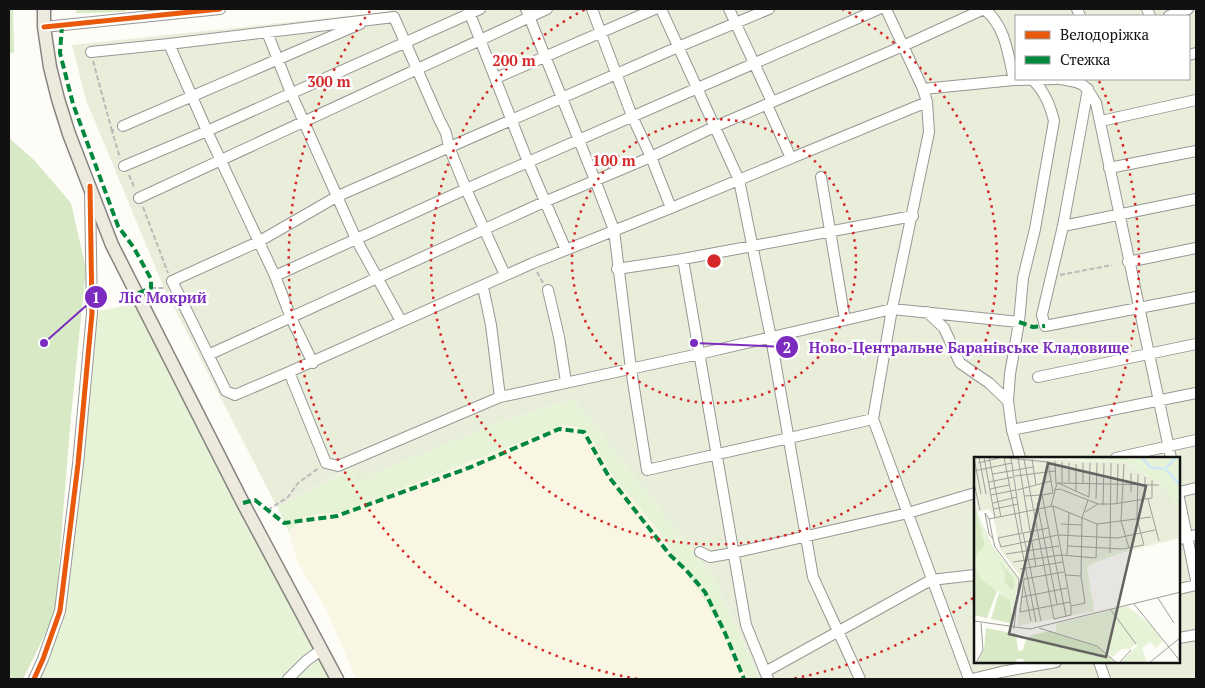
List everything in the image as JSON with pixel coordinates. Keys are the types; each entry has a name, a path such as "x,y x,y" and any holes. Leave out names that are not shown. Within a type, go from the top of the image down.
{"main road":[{"path":"44,9 44,27 50,67 58,99 69,134 112,245 243,503 336,679"}],"street":[{"path":"44,27 220,9"},
{"path":"139,198 480,39 528,13 547,9"},
{"path":"592,9 618,74 632,116 651,157 670,208"},
{"path":"496,78 655,9"},
{"path":"661,9 740,180 771,338 813,577 860,679"},
{"path":"729,9 754,62 791,158"},
{"path":"769,9 735,22 338,196 258,242 172,281 226,391 235,395 313,362 401,321 483,287 533,263 927,102"},
{"path":"275,276 696,87 879,9"},
{"path":"886,9 923,89 927,102 929,132 913,216 892,309 873,419 931,580 970,679 1050,663"},
{"path":"208,356 544,202 651,157 714,127 985,9 992,15 1004,36 1015,79 923,89"},
{"path":"1172,15 1188,9"},
{"path":"124,166 207,131 473,10 480,39 544,202 566,250"},
{"path":"528,13 614,230 617,269 647,470 873,419"},
{"path":"91,52 394,17 446,133 449,147 466,189 505,275"},
{"path":"123,126 370,20"},
{"path":"267,32 291,93 356,238 401,321"},
{"path":"169,44 220,160 275,276 291,318 313,362"},
{"path":"1020,457 1012,430 1008,401 1010,374 1024,278 1035,229 1054,121 1050,106 1042,89 1033,80"},
{"path":"1062,80 1085,86 1096,103 1128,262 1171,457"},
{"path":"1091,80 1085,86 1063,226 1042,315 1045,326 1139,309 1196,296"},
{"path":"1101,121 1196,100"},
{"path":"1109,168 1196,151"},
{"path":"821,177 845,320"},
{"path":"34,679 60,612 79,455 92,313 90,186"},
{"path":"1063,226 1196,200"},
{"path":"617,269 683,259 913,216"},
{"path":"1128,262 1196,248"},
{"path":"683,259 746,625 767,675 837,632 931,580 974,575"},
{"path":"483,287 491,325 500,397"},
{"path":"548,290 559,337 566,382"},
{"path":"289,372 326,463 338,466 500,397 771,338 892,309 1019,322"},
{"path":"927,312 944,328 960,363 988,383 1008,401"},
{"path":"1038,377 1196,344"},
{"path":"1012,430 1196,393"},
{"path":"1120,457 1196,440"},
{"path":"1180,492 1196,488"},
{"path":"700,552 710,557 733,553 908,513 974,493"},
{"path":"1180,503 1196,580"},
{"path":"1180,589 1196,585"},
{"path":"1180,638 1196,635"},
{"path":"288,679 306,661 321,650"},
{"path":"1099,663 1105,679"}],"path":[{"path":"91,52 95,74 112,131"},
{"path":"533,263 540,280 548,290"},
{"path":"1051,276 1112,265"},
{"path":"151,288 164,288 172,281"},
{"path":"268,510 288,497 298,483 326,463"}],"shaded area":[{"path":"563,425 577,427 590,435 614,478 653,524 705,601 748,679 356,679 327,611 297,561 289,532 303,517 340,513"}],"green space":[{"path":"9,9 13,9 14,52 9,54"},
{"path":"75,9 128,9 125,12 77,13"},
{"path":"392,9 1196,9 1196,679 760,679 713,577 574,399 502,421 358,480 351,468 277,507 164,288 86,100 72,45 386,12"},
{"path":"9,138 34,160 71,203 86,269 71,416 55,614 23,679 9,679"},
{"path":"140,302 337,679 31,679 60,611 92,313"},
{"path":"574,399 713,577 760,679 748,679 705,601 653,524 614,478 590,436 577,427 563,425 340,513 303,517 289,532 277,507 352,468 358,479 502,421"}],"marked path":[{"path":"62,25 60,53 73,104 118,226 134,248 151,279 151,288 136,294"},
{"path":"1019,322 1033,327 1045,326"},
{"path":"243,503 255,500 284,523 337,516 471,467 559,429 584,432 609,477 670,555 705,592 744,679"}],"cycle path":[{"path":"44,27 220,9"},
{"path":"34,679 60,611 78,464 92,313 90,186"}],"place":[{"name":"Ліс Мокрий","path":"44,343"},
{"name":"Ново-Центральне Баранівське Кладовище","path":"694,343"}]}
